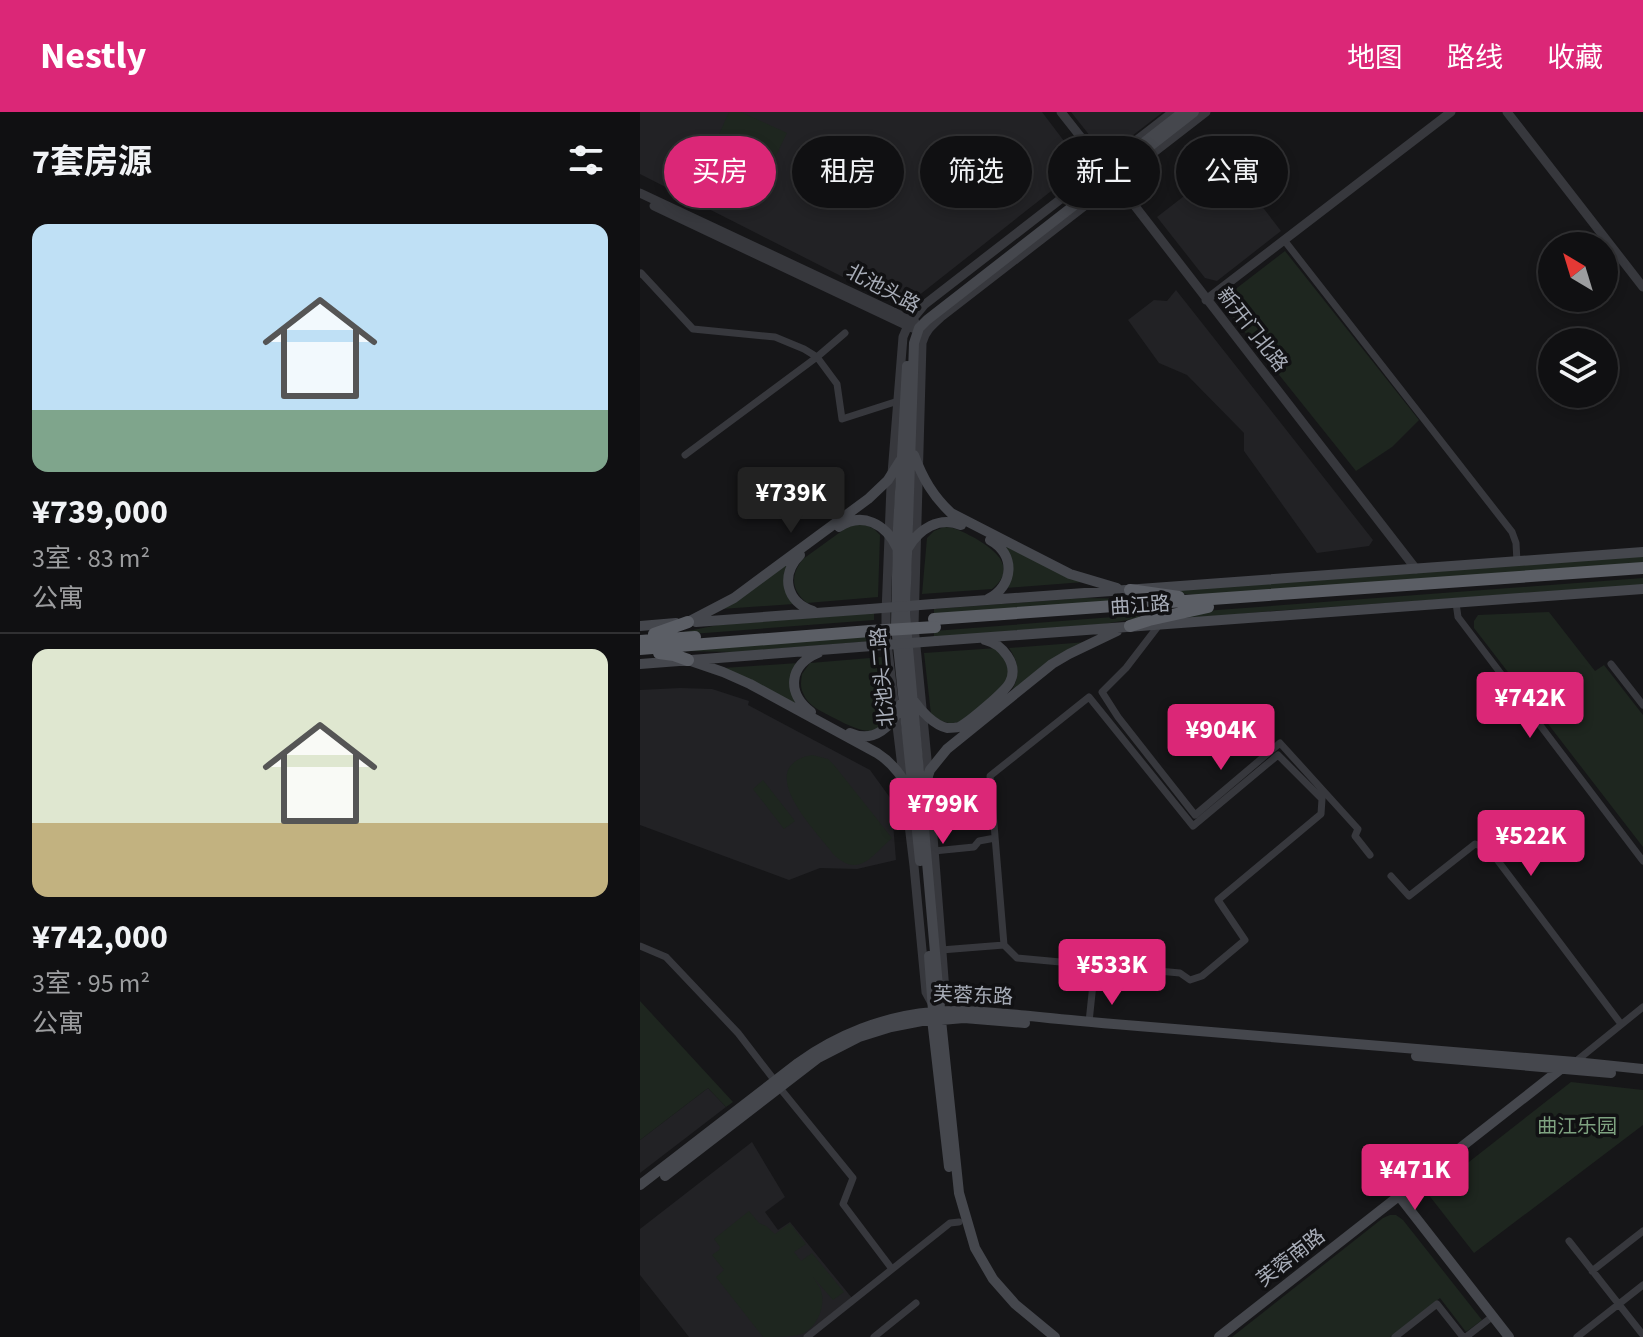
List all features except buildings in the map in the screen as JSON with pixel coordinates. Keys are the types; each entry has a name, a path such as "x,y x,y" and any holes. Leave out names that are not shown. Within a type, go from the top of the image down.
{"highway":[{"name":"曲江路","path":"640,651 870,628 1643,568"},
{"name":"曲江路","path":"1208,603 1643,575"},
{"path":"1130,590 1208,603"},
{"path":"1130,626 1208,603"},
{"path":"640,639 688,622"},
{"name":"曲江路","path":"640,639 870,628"},
{"path":"640,651 688,660"}],"main road":[{"path":"1155,136 1183,112"},
{"path":"1160,137 1194,112"},
{"path":"915,326 1066,208"},
{"name":"北池头二路","path":"915,326 896,626 922,796 942,1117 959,1222 973,1257 988,1282 1009,1307 1045,1337"},
{"path":"688,622 726,603 875,493 892,475 907,449 936,499 957,517 1070,574 1130,590"},
{"path":"827,613 810,611 799,604 793,597 788,573 793,563 853,519 870,521 889,535 902,553 931,525 949,521 999,546 1008,561 1008,578 998,593 983,601"},
{"name":"曲江路","path":"640,626 1643,552"},
{"name":"曲江路","path":"640,664 1643,589"},
{"path":"922,796 928,774 947,749 1052,664 1130,626"},
{"path":"829,649 806,659 795,674 796,691 804,706 858,736 877,734 886,727 907,696 922,712 943,726 958,727 968,721 1007,687 1012,673 1006,654 994,643 975,639"},
{"path":"688,660 750,684 877,753 893,765 914,804"},
{"name":"北池头二路","path":"907,696 914,804 959,1193 975,1248 993,1279 1015,1304 1055,1337"},
{"name":"芙蓉东路","path":"936,1011 964,1018 1569,1066 1643,1069"},
{"name":"芙蓉东路","path":"640,1185 777,1084 818,1058 848,1042 936,1011 982,1012 1569,1066 1643,1076"},
{"name":"芙蓉南路","path":"1228,1337 1569,1066"},
{"name":"芙蓉东路","path":"640,1192 677,1167 777,1084"},
{"path":"1401,1198 1509,1337"},
{"name":"芙蓉南路","path":"1219,1337 1401,1198"}],"street":[{"name":"新开门北路","path":"1061,112 1080,136"},
{"path":"1149,136 1173,112"},
{"path":"1160,142 1206,112"},
{"path":"1206,300 1451,112"},
{"path":"1507,112 1643,287"},
{"name":"北池头路","path":"640,193 915,326"},
{"name":"北池头路","path":"640,199 915,326"},
{"name":"新开门北路","path":"1136,208 1416,569"},
{"path":"1284,240 1512,532 1517,562"},
{"path":"640,274 693,329 775,337 817,357 837,384 842,419 898,401"},
{"path":"915,326 901,347 886,613 926,992 936,1011"},
{"path":"915,326 922,351 914,626 945,991 936,1011"},
{"path":"685,455 845,333"},
{"path":"1456,603 1458,617 1643,861"},
{"path":"1160,624 1126,668 1102,692 1195,815 1280,743 1358,829 1355,836 1370,855"},
{"path":"1611,664 1643,705"},
{"path":"1089,697 1193,826 1278,755 1322,799 1321,814 1218,900 1245,940 1202,976 1190,980 1180,973 1017,958 1004,945 995,838 990,776 1089,697"},
{"path":"934,851 974,847 979,841 995,838"},
{"path":"1391,876 1409,896 1475,844 1489,849 1621,1024"},
{"path":"941,950 1004,945"},
{"path":"640,946 666,957 738,1033 853,1178 843,1204 892,1269"},
{"path":"1089,1022 1095,965"},
{"name":"芙蓉南路","path":"1569,1066 1643,1007"},
{"path":"809,1336 950,1223 959,1222"},
{"path":"1592,1271 1643,1231"},
{"path":"1569,1241 1643,1335"},
{"path":"1577,1337 1643,1285"},
{"path":"874,1337 916,1303"},
{"path":"1395,1337 1437,1304 1465,1337 1493,1316"}],"shaded area":[{"path":"640,112 1042,112 1060,136 1048,136 1048,194 1032,206 1032,136 920,136 920,208 1030,208 908,304 898,305 707,208 776,208 776,136 664,136 664,186 640,174"},
{"path":"1071,112 1163,112 1132,136 1090,136"},
{"path":"1176,202 1176,208 1263,208 1281,231 1217,281 1205,278 1157,217"},
{"path":"1176,290 1373,540 1369,546 1317,553 1244,451 1244,433 1187,375 1159,363 1128,320 1154,300 1167,301"},
{"path":"712,689 749,701 748,705 870,770 891,799 896,860 857,869 820,868 789,880 640,825 640,690"},
{"path":"708,1088 726,1107 640,1173 640,1140"},
{"path":"752,1142 785,1197 765,1212 778,1230 790,1222 852,1298 803,1337 689,1337 640,1275 640,1229"}],"green space":[{"path":"729,112 741,112 787,133 776,155 776,136 718,136"},
{"path":"1285,251 1419,420 1392,447 1356,471 1220,301"},
{"path":"864,524 880,535 878,597 807,603 794,582 803,559 850,525"},
{"path":"944,527 973,537 1000,559 1003,573 992,589 922,594 927,538"},
{"path":"1004,544 1084,582 1006,588"},
{"path":"1643,556 1643,563 1202,595 1167,593 1167,591"},
{"path":"790,559 794,604 721,609"},
{"path":"1643,578 1643,585 1165,621 1204,611"},
{"path":"1084,598 1137,599 934,616 934,609"},
{"path":"1549,612 1595,671 1604,665 1643,715 1643,847 1474,628 1478,615"},
{"path":"874,613 874,620 678,633 718,625"},
{"path":"1139,615 1139,618 1104,624 934,637 934,631"},
{"path":"875,635 875,641 734,652 679,651"},
{"path":"1087,642 1010,694 1017,671 1009,648"},
{"path":"997,648 1008,663 1008,680 990,699 968,718 954,723 947,723 931,714 924,653"},
{"path":"882,657 888,711 880,728 873,731 848,725 815,708 803,693 802,674 810,663"},
{"path":"798,663 794,672 804,710 723,668"},
{"path":"812,755 828,759 834,765 892,838 866,862 851,865 834,855 794,801 787,772 795,762"},
{"path":"763,780 795,821 784,829 753,789"},
{"path":"640,1001 733,1102 726,1107 708,1088 640,1140"},
{"name":"曲江乐园","path":"1571,1082 1643,1090 1643,1125 1474,1253 1428,1194"},
{"path":"749,1211 775,1234 790,1223 806,1244 794,1252 801,1261 812,1253 844,1292 833,1300 813,1277 822,1294 822,1307 813,1326 802,1334 763,1337 716,1277 724,1270 712,1255 720,1247 714,1239"},
{"path":"1390,1215 1403,1220 1482,1320 1466,1332 1440,1298 1390,1337 1232,1337 1383,1218"}]}
